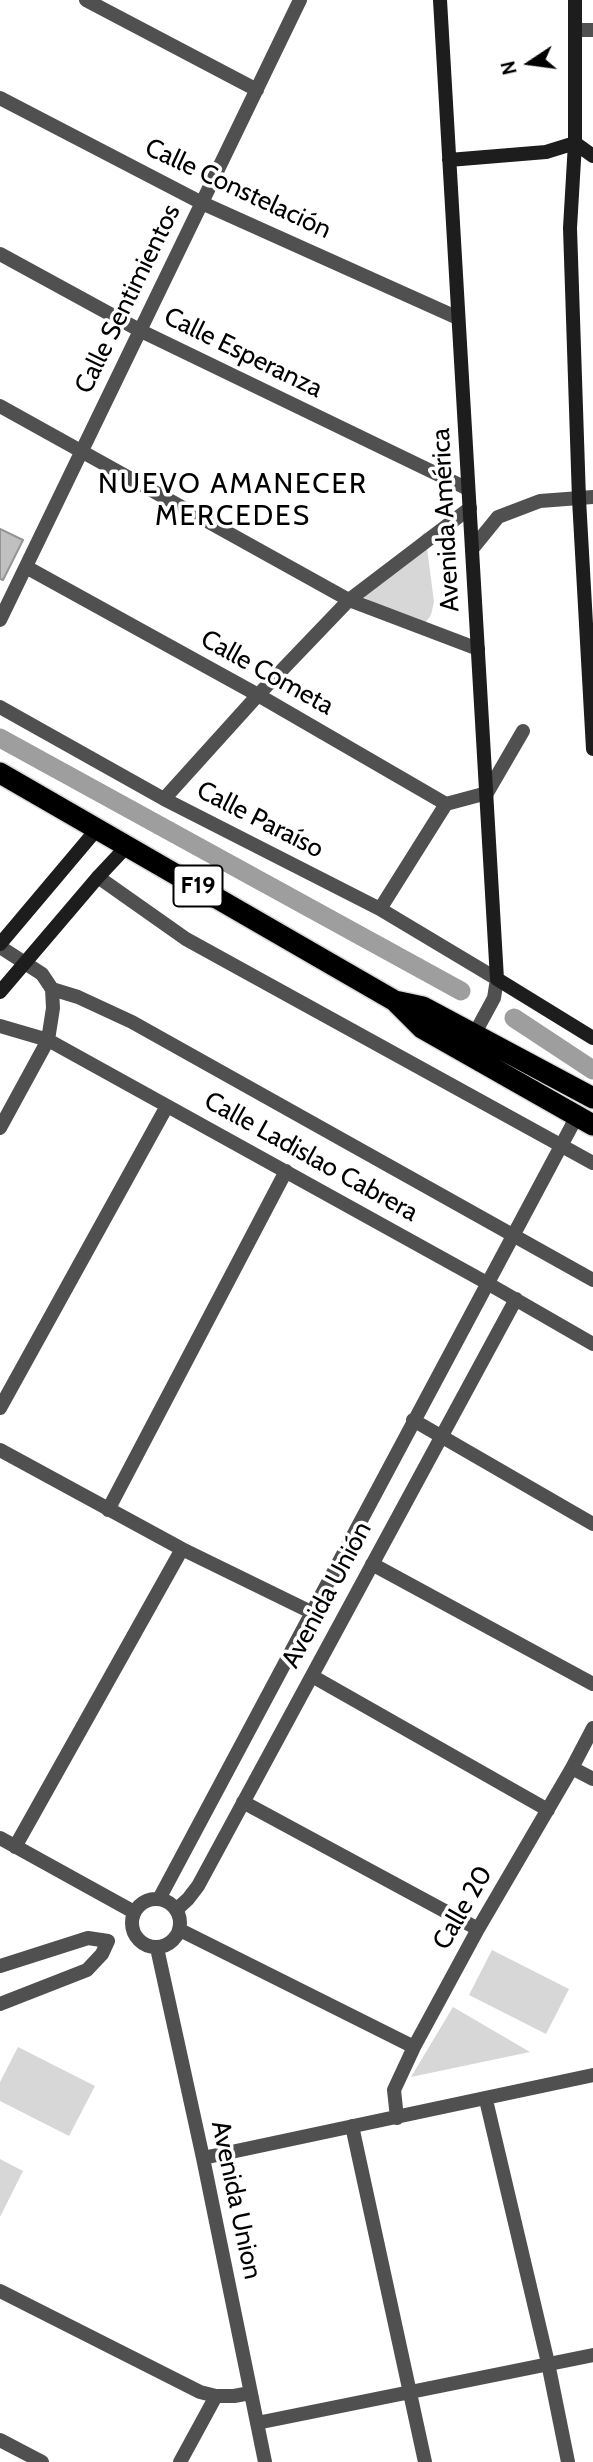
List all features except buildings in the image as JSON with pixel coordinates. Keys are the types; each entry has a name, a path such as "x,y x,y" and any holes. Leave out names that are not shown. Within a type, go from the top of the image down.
{"highway":[{"name":"F19","path":"0,773 395,1002 422,1028 585,1121"},
{"name":"F19","path":"395,1002 423,1007 480,1025 593,1098"}],"street":[{"path":"86,0 257,90"},
{"name":"Calle Sentimientos","path":"0,620 300,0"},
{"name":"Avenida América","path":"440,0 497,979 494,998 480,1025"},
{"path":"575,0 575,143 570,228 586,498 593,749"},
{"path":"576,30 593,30"},
{"name":"Calle Constelación","path":"0,98 202,203 458,318"},
{"path":"449,160 545,152 575,143"},
{"path":"575,143 593,156"},
{"name":"Calle Esperanza","path":"0,254 141,331 468,489"},
{"path":"0,405 349,600 478,649"},
{"path":"472,549 498,517 540,501 586,498"},
{"path":"164,799 349,600 470,508"},
{"name":"Calle Cometa","path":"26,567 258,695 446,804"},
{"name":"Calle Paraíso","path":"0,707 164,799 380,909 497,979"},
{"path":"380,909 446,804 486,793 523,731"},
{"path":"0,1128 48,1040 53,1008 51,989 42,974 0,945 97,829"},
{"path":"0,992 128,845"},
{"path":"98,877 186,939 593,1163"},
{"path":"497,979 593,1038"},
{"path":"51,989 78,997 132,1022 593,1280"},
{"name":"Calle Ladislao Cabrera","path":"0,1026 48,1040 593,1344"},
{"path":"0,1408 167,1106"},
{"path":"159,1899 561,1146 585,1121"},
{"path":"108,1510 286,1171"},
{"name":"Avenida Unión","path":"176,1910 198,1886 516,1299"},
{"path":"413,1420 593,1524"},
{"path":"0,1450 182,1549 311,1612"},
{"path":"15,1847 182,1549"},
{"path":"372,1564 593,1684"},
{"path":"312,1676 548,1810"},
{"name":"Calle 20","path":"397,2118 394,2090 414,2047 593,1728"},
{"path":"572,1768 593,1779"},
{"path":"243,1802 478,1929"},
{"path":"0,1838 134,1912"},
{"path":"159,1899 172,1904 176,1910 180,1930 171,1942 157,1948 142,1944 133,1933 131,1926 134,1912 144,1901 159,1899"},
{"path":"180,1930 414,2047"},
{"path":"0,1966 88,1938 108,1941 133,1933"},
{"path":"0,2004 88,1970 102,1954 108,1941"},
{"name":"Avenida Union","path":"157,1948 265,2462"},
{"path":"203,2158 593,2076"},
{"path":"486,2100 548,2363 568,2462"},
{"path":"352,2126 425,2462"},
{"path":"0,2291 200,2392 216,2396 250,2393"},
{"path":"257,2423 593,2355"},
{"path":"180,2462 216,2396"},
{"path":"0,2440 42,2462"}],"shaded area":[{"path":"425,532 434,602 431,615 425,623 403,620 362,596"},
{"path":"492,1950 569,1989 546,2034 469,1995"},
{"path":"453,2007 530,2052 411,2077"},
{"path":"18,2047 95,2086 69,2136 0,2101 0,2082"},
{"path":"0,2159 23,2171 0,2217"}],"waterway":[{"path":"0,738 461,991"},
{"path":"514,1018 593,1070"}],"district":[{"name":"NUEVO AMANECER MERCEDES","path":"233,501"}]}
